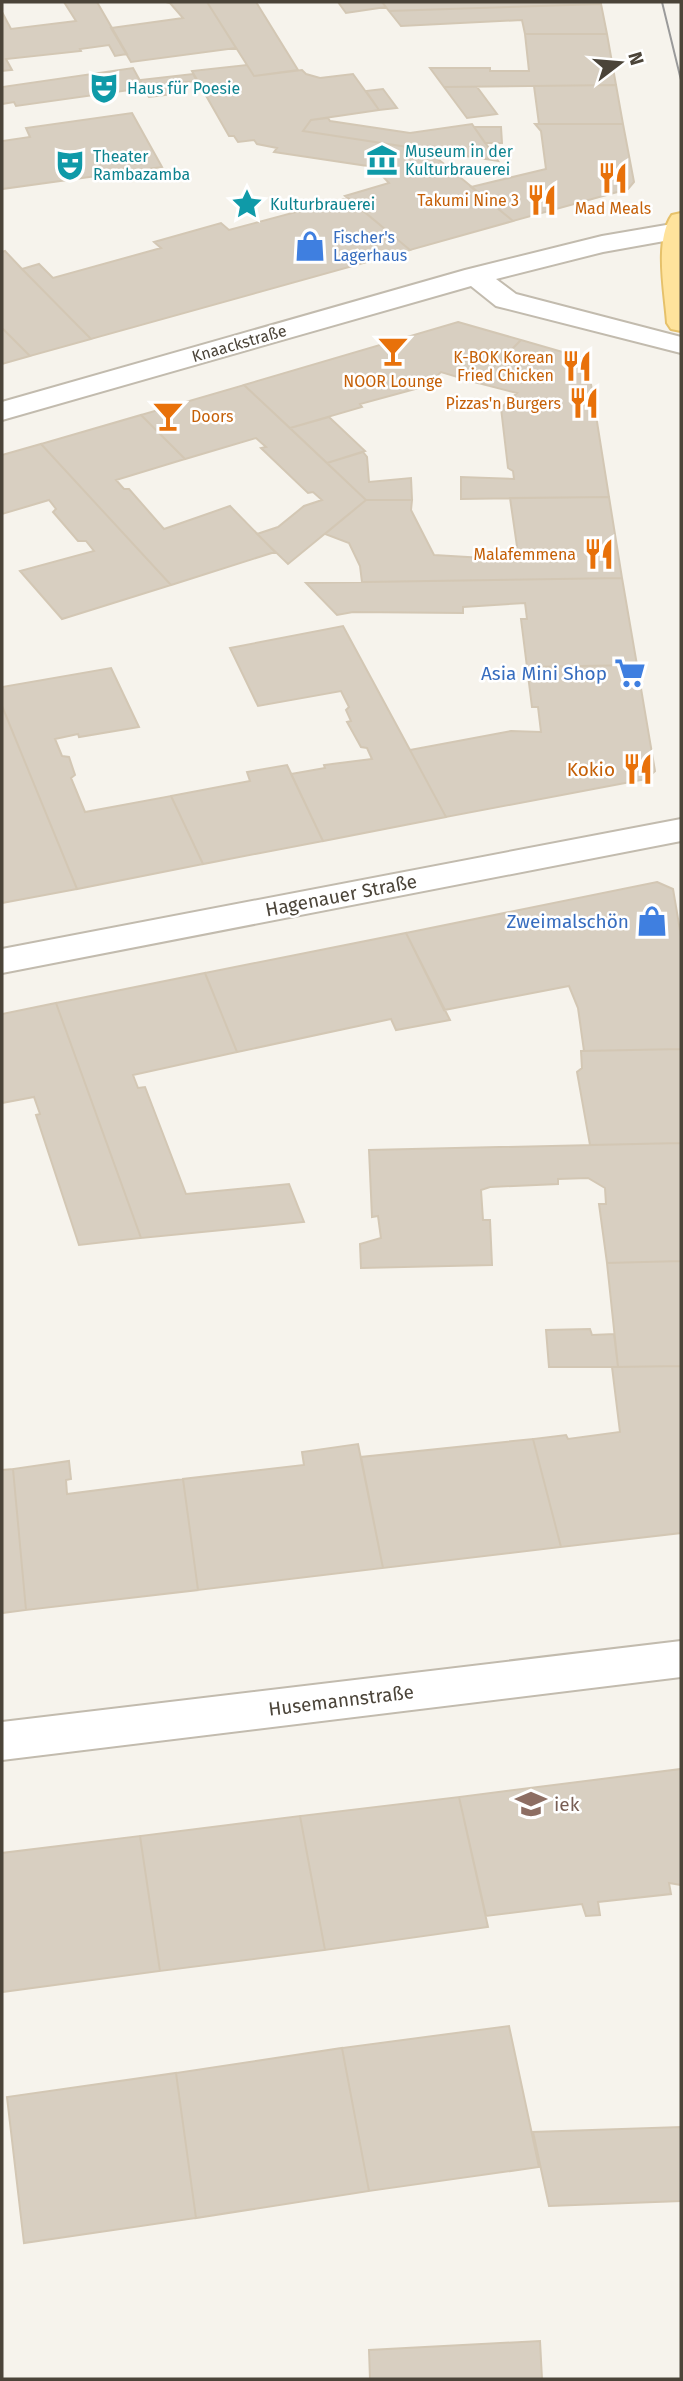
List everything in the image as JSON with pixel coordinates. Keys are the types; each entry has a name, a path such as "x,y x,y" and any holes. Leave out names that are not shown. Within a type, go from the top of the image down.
{"main road":[{"path":"680,226 674,256 681,323"}],"street":[{"name":"Knaackstraße","path":"2,411 475,276 680,226"},
{"path":"475,276 506,300 681,345"},
{"name":"Hagenauer Straße","path":"2,961 681,830"},
{"name":"Husemannstraße","path":"2,1741 681,1660"}],"building":[{"path":"64,2 97,2 127,54 115,56 109,45 80,49 81,51 6,59 12,70 2,71 2,12 11,29 76,21"},
{"path":"166,2 207,2 236,48 131,62 111,28 183,18"},
{"path":"207,2 256,2 298,70 254,76"},
{"path":"338,2 382,2 386,7 346,13"},
{"path":"382,2 601,2 601,4 389,11"},
{"path":"601,4 607,34 525,34 522,20 401,26 389,11"},
{"path":"525,34 607,34 616,85 444,87 430,68 529,71"},
{"name":"Museum in der Kulturbrauerei","path":"247,65 254,76 302,70 320,78 353,74 379,110 311,120 303,131 427,150 513,221 410,250 345,196 389,183 374,167 274,152 277,148 257,144 254,140 238,142 234,136 229,136 192,71"},
{"path":"133,68 144,88 16,106 14,102 2,104 2,87"},
{"path":"193,74 197,81 176,83 182,93 149,97 140,80"},
{"path":"616,85 623,124 539,124 534,86"},
{"path":"444,87 477,87 497,114 467,118"},
{"path":"383,89 397,108 379,110 366,91"},
{"path":"132,113 162,167 2,189 2,141 30,137 26,128"},
{"path":"328,118 330,121 410,133 472,124 498,161 303,131 311,120"},
{"path":"535,124 623,124 634,182 628,189 513,221 471,187 546,169 541,131"},
{"path":"474,127 501,127 502,143 485,143"},
{"path":"348,198 410,250 91,339 22,269 39,264 53,278 161,248 154,242 221,223 229,230"},
{"path":"5,251 91,339 30,356 2,328 2,252"},
{"path":"458,322 521,340 478,383 441,372 426,386 360,404 362,407 290,428 244,385"},
{"path":"2,328 30,356 2,364"},
{"path":"521,340 587,359 609,497 461,499 461,477 514,479 513,471 508,468 501,408 517,393 478,383"},
{"path":"244,385 366,500 288,564 257,534 278,527 304,506 322,500 313,492 308,493 261,448 266,447 256,438 185,459 141,415"},
{"path":"141,415 185,459 116,480 124,489 129,489 164,529 230,506 275,552 171,585 41,444"},
{"path":"329,417 365,451 327,463 290,428"},
{"path":"41,444 171,585 62,619 20,571 94,551 86,541 78,541 53,512 56,509 49,500 2,514 2,455"},
{"path":"363,452 367,457 369,482 411,478 412,500 366,500 327,463"},
{"path":"609,497 622,578 362,582 360,566 349,543 325,534 366,500 412,500 411,510 434,555 519,560 510,498"},
{"path":"622,578 637,665 527,667 521,619 527,619 525,603 463,607 463,613 353,612 337,615 306,583"},
{"path":"343,626 446,817 323,841 291,774 325,768 324,765 372,759 367,748 361,747 347,722 351,721 346,710 349,707 341,691 258,706 230,648"},
{"path":"637,665 655,771 646,779 446,817 410,750 511,731 541,732 538,707 532,707 527,667"},
{"path":"111,668 139,727 55,739 62,756 69,757 75,775 71,778 85,812 171,796 203,864 77,889 2,706 2,687"},
{"path":"2,706 77,889 2,903"},
{"path":"287,765 323,841 203,864 171,796 250,781 247,772"},
{"path":"657,882 673,889 681,936 681,1049 584,1051 578,1008 569,986 444,1010 406,933"},
{"path":"406,933 450,1020 396,1030 391,1019 237,1052 205,973"},
{"path":"205,973 237,1052 133,1075 138,1088 145,1087 186,1194 289,1184 304,1222 141,1238 56,1003"},
{"path":"56,1003 141,1238 79,1245 36,1115 40,1114 34,1097 2,1103 2,1014"},
{"path":"681,1049 681,1143 590,1145 577,1072 582,1068 581,1051"},
{"path":"681,1143 681,1261 607,1263 599,1204 606,1204 605,1188 588,1178 558,1179 558,1184 490,1187 481,1190 483,1220 490,1220 492,1265 361,1268 360,1244 381,1238 378,1216 372,1217 369,1150"},
{"path":"681,1261 681,1366 618,1367 607,1263"},
{"path":"590,1329 592,1335 614,1334 618,1367 549,1367 546,1330"},
{"path":"681,1366 681,1533 561,1547 533,1439 566,1435 568,1439 620,1432 612,1367"},
{"path":"533,1439 561,1547 383,1568 361,1457"},
{"path":"358,1444 383,1568 198,1590 183,1479 304,1465 302,1452"},
{"path":"69,1461 71,1479 66,1480 67,1494 183,1479 198,1590 26,1610 13,1469"},
{"path":"13,1469 26,1610 2,1613 2,1470"},
{"path":"681,1769 681,1885 669,1883 671,1894 598,1902 600,1915 586,1916 582,1904 486,1916 459,1797"},
{"path":"459,1797 488,1927 325,1950 300,1816"},
{"path":"300,1816 325,1950 160,1971 140,1836"},
{"path":"140,1836 160,1971 2,1992 2,1853"},
{"path":"509,2026 539,2167 369,2191 342,2048"},
{"path":"342,2048 369,2191 196,2218 176,2073"},
{"path":"176,2073 196,2218 24,2243 7,2097"},
{"path":"681,2127 681,2201 549,2206 533,2132"},
{"path":"540,2341 542,2379 370,2379 369,2350"}],"tram line":[{"path":"662,2 681,80"}],"place":[{"name":"Haus für Poesie","path":"104,88"},
{"name":"Museum in der Kulturbrauerei","path":"382,160"},
{"name":"Theater Rambazamba","path":"70,165"},
{"name":"Mad Meals","path":"613,178"},
{"name":"Takumi Nine 3","path":"542,200"},
{"name":"Kulturbrauerei","path":"247,204"},
{"name":"Fischer's Lagerhaus","path":"310,246"},
{"name":"NOOR Lounge","path":"393,351"},
{"name":"K-BOK Korean Fried Chicken","path":"577,366"},
{"name":"Pizzas'n Burgers","path":"584,403"},
{"name":"Doors","path":"168,416"},
{"name":"Malafemmena","path":"599,554"},
{"name":"Asia Mini Shop","path":"630,673"},
{"name":"Kokio","path":"638,769"},
{"name":"Zweimalschön","path":"652,921"},
{"name":"iek","path":"531,1804"}]}
